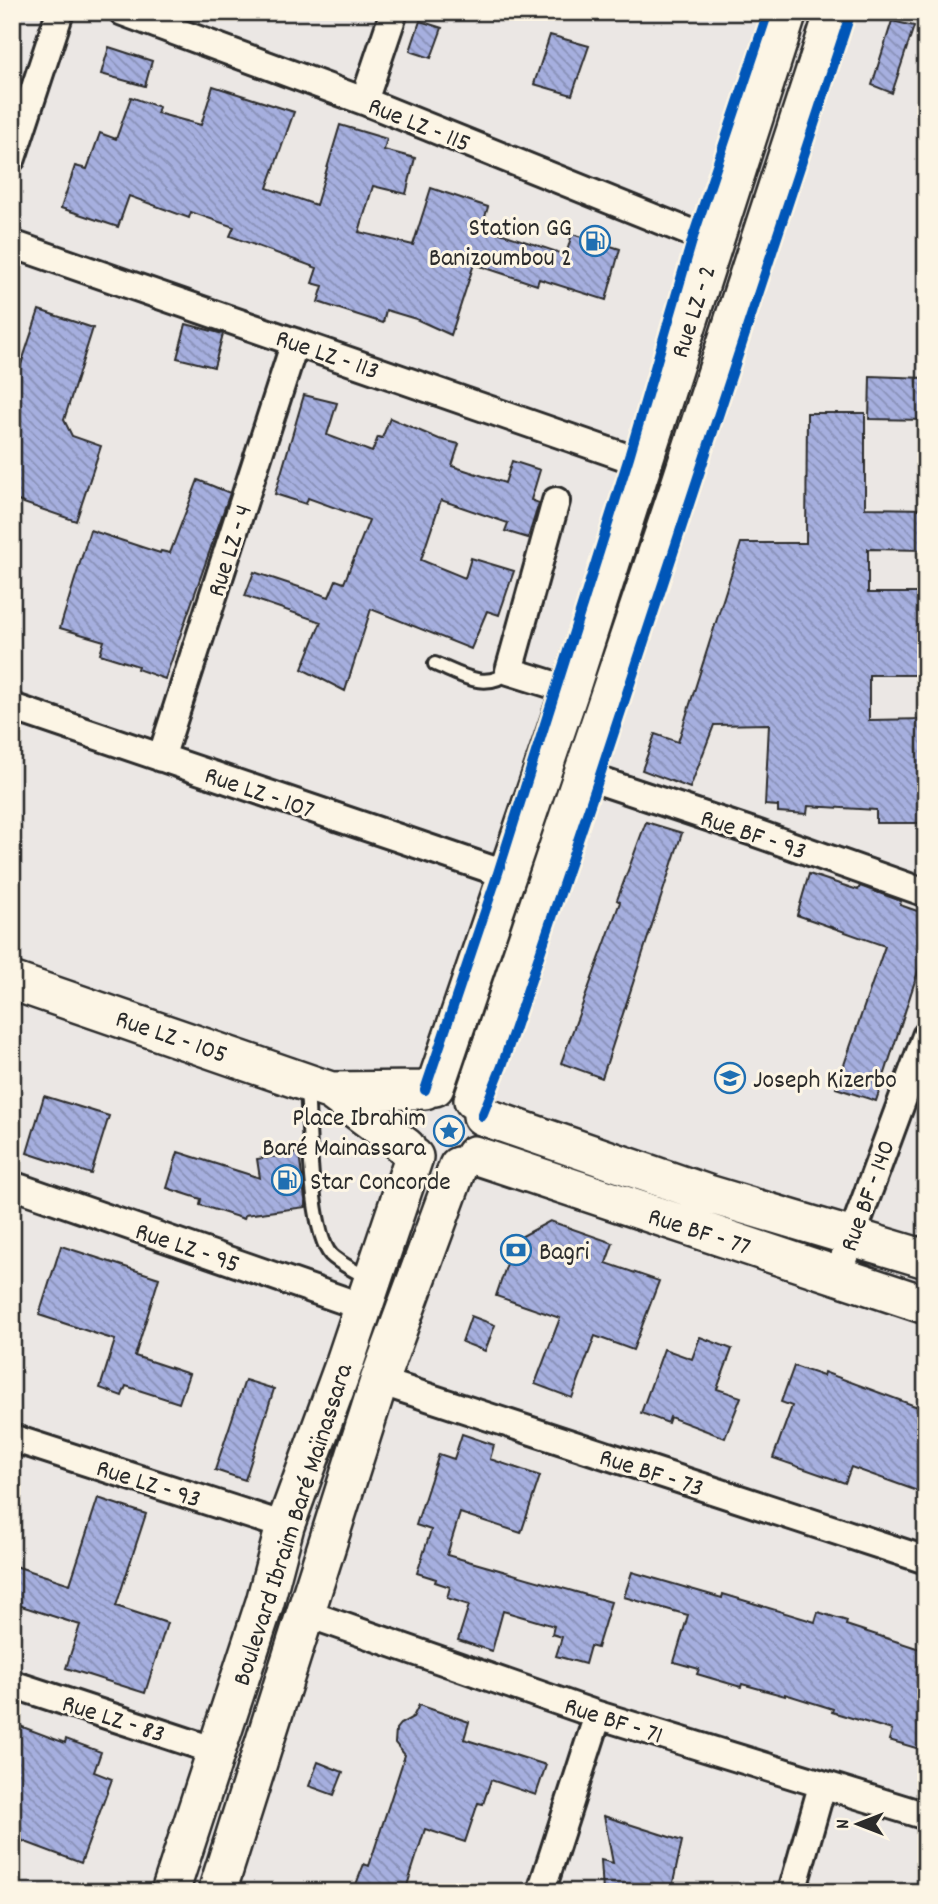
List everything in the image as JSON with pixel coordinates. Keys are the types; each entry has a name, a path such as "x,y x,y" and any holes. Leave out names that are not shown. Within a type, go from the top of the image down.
{"main road":[{"name":"Rue LZ - 2","path":"430,1088 508,875 570,690 788,12"},
{"name":"Rue LZ - 2","path":"478,1108 582,775 680,485 834,12"},
{"name":"Rue LZ - 105","path":"12,981 319,1087 410,1152"},
{"name":"Rue LZ - 105","path":"319,1087 430,1088"},
{"path":"430,1088 456,1088 478,1108 483,1136 466,1161 434,1168 423,1164 410,1152 402,1125 404,1113 409,1104 430,1088"},
{"name":"Rue BF - 77","path":"478,1108 708,1194 926,1259"},
{"name":"Boulevard Ibraim Baré Maïnassara","path":"170,1892 265,1602 285,1526 367,1294 410,1152"},
{"name":"Rue BF - 77","path":"466,1161 926,1306"},
{"name":"Boulevard Ibraim Baré Maïnassara","path":"217,1892 379,1381 466,1161"}],"street":[{"path":"12,158 60,12"},
{"name":"Rue LZ - 115","path":"123,12 364,100 715,240"},
{"path":"364,100 394,12"},
{"name":"Rue LZ - 113","path":"12,244 643,463"},
{"name":"Rue LZ - 4","path":"161,758 295,342"},
{"path":"556,501 509,671 570,690"},
{"name":"Rue LZ - 107","path":"12,707 508,875"},
{"name":"Rue BF - 93","path":"582,775 756,832 926,893"},
{"name":"Rue BF - 140","path":"837,1276 926,1036"},
{"name":"Rue LZ - 95","path":"12,1185 367,1294"},
{"name":"Rue BF - 73","path":"379,1381 926,1560"},
{"name":"Rue LZ - 93","path":"12,1438 285,1526"},
{"name":"Rue BF - 71","path":"305,1613 598,1715 926,1816"},
{"name":"Rue LZ - 83","path":"12,1684 216,1751"},
{"path":"541,1892 598,1715"},
{"path":"792,1892 822,1786"}],"lane":[{"path":"435,664 486,683 499,680 509,671"},
{"path":"319,1087 316,1207 320,1233 331,1255 367,1294"}],"building":[{"path":"420,21 442,28 431,58 410,51"},
{"path":"892,21 914,26 892,93 872,85"},
{"path":"550,35 589,46 572,95 534,84"},
{"path":"109,47 152,61 145,86 101,74"},
{"path":"213,86 294,112 267,188 316,205 340,125 387,139 384,150 415,158 406,194 373,186 359,232 413,245 431,188 488,207 482,227 566,255 572,234 620,249 606,300 539,279 537,285 474,264 451,335 416,319 386,310 383,323 318,302 323,286 312,283 317,268 230,236 234,227 191,212 189,218 129,196 118,227 61,208 75,166 87,169 100,133 116,139 131,97 159,107 157,113 201,125"},
{"path":"39,310 93,328 64,420 72,436 101,446 76,521 12,499 12,392"},
{"path":"186,324 223,334 214,367 177,358"},
{"path":"870,376 926,378 926,420 869,419"},
{"path":"304,395 337,403 327,435 372,452 378,437 382,438 390,418 439,439 459,444 452,466 505,483 512,461 540,470 531,500 539,503 528,538 505,531 508,523 441,500 421,560 465,578 471,558 514,571 499,615 487,611 471,649 371,609 345,691 302,669 321,622 245,596 254,572 329,597 336,580 344,583 369,520 308,498 306,504 275,494"},
{"path":"807,413 865,413 865,508 926,509 926,550 868,549 868,593 926,593 926,675 869,675 869,720 926,719 925,823 876,823 876,810 808,806 807,814 778,812 778,806 765,805 769,724 714,725 690,788 642,770 655,734 678,742 741,543 806,543"},
{"path":"198,480 230,493 165,679 137,669 138,666 100,654 104,641 60,628 90,530 160,553 170,553"},
{"path":"646,822 682,833 602,1078 561,1063"},
{"path":"809,874 858,890 860,886 901,901 900,905 926,914 926,947 876,1101 836,1088 885,946 797,915"},
{"path":"44,1096 109,1116 91,1174 27,1153"},
{"path":"178,1152 260,1178 257,1159 299,1153 306,1207 245,1215 244,1219 200,1205 201,1199 167,1188"},
{"path":"550,1221 613,1243 606,1263 659,1281 633,1350 595,1336 572,1398 535,1384 560,1318 496,1296 515,1240"},
{"path":"61,1246 159,1278 135,1356 189,1374 179,1403 126,1386 122,1396 100,1388 115,1340 39,1315"},
{"path":"471,1316 495,1325 485,1351 462,1342"},
{"path":"700,1337 732,1349 717,1389 741,1397 725,1438 670,1417 668,1423 641,1413 664,1349 692,1359"},
{"path":"794,1366 823,1376 824,1372 926,1410 926,1494 851,1467 845,1483 773,1458 792,1406 781,1402"},
{"path":"245,1380 274,1389 245,1480 215,1470"},
{"path":"462,1434 494,1445 490,1459 540,1476 521,1533 460,1513 447,1555 611,1602 597,1648 590,1646 585,1664 556,1656 562,1637 552,1634 554,1626 503,1611 492,1651 458,1640 469,1605 447,1598 450,1587 417,1573 431,1530 416,1525 439,1454 454,1459"},
{"path":"98,1498 146,1514 116,1606 167,1623 145,1693 66,1668 80,1625 12,1603 12,1565 70,1584"},
{"path":"632,1572 722,1598 723,1594 815,1622 818,1612 847,1621 846,1625 926,1651 926,1751 889,1740 892,1730 832,1712 833,1709 785,1694 742,1684 741,1687 697,1674 699,1669 674,1662 688,1615 624,1597"},
{"path":"419,1705 469,1722 464,1739 546,1765 536,1795 491,1780 483,1804 478,1803 465,1842 425,1829 405,1892 353,1892 364,1864 369,1866 405,1755 395,1743 396,1729 413,1717"},
{"path":"12,1723 65,1743 66,1739 101,1752 94,1772 112,1779 81,1863 12,1837"},
{"path":"318,1762 343,1772 334,1795 309,1786"},
{"path":"604,1816 682,1841 671,1892 603,1892 601,1860 613,1863"}],"cycle path":[{"path":"425,1090 498,873 629,457 694,234 768,12"},
{"path":"482,1116 502,1066 598,781 851,12"}],"place":[{"name":"Station GG Banizoumbou 2","path":"595,241"},
{"name":"Joseph Kizerbo","path":"730,1078"},
{"name":"Place Ibrahim Baré Mainassara","path":"449,1131"},
{"name":"Star Concorde","path":"287,1180"},
{"name":"Bagri","path":"516,1250"}]}
